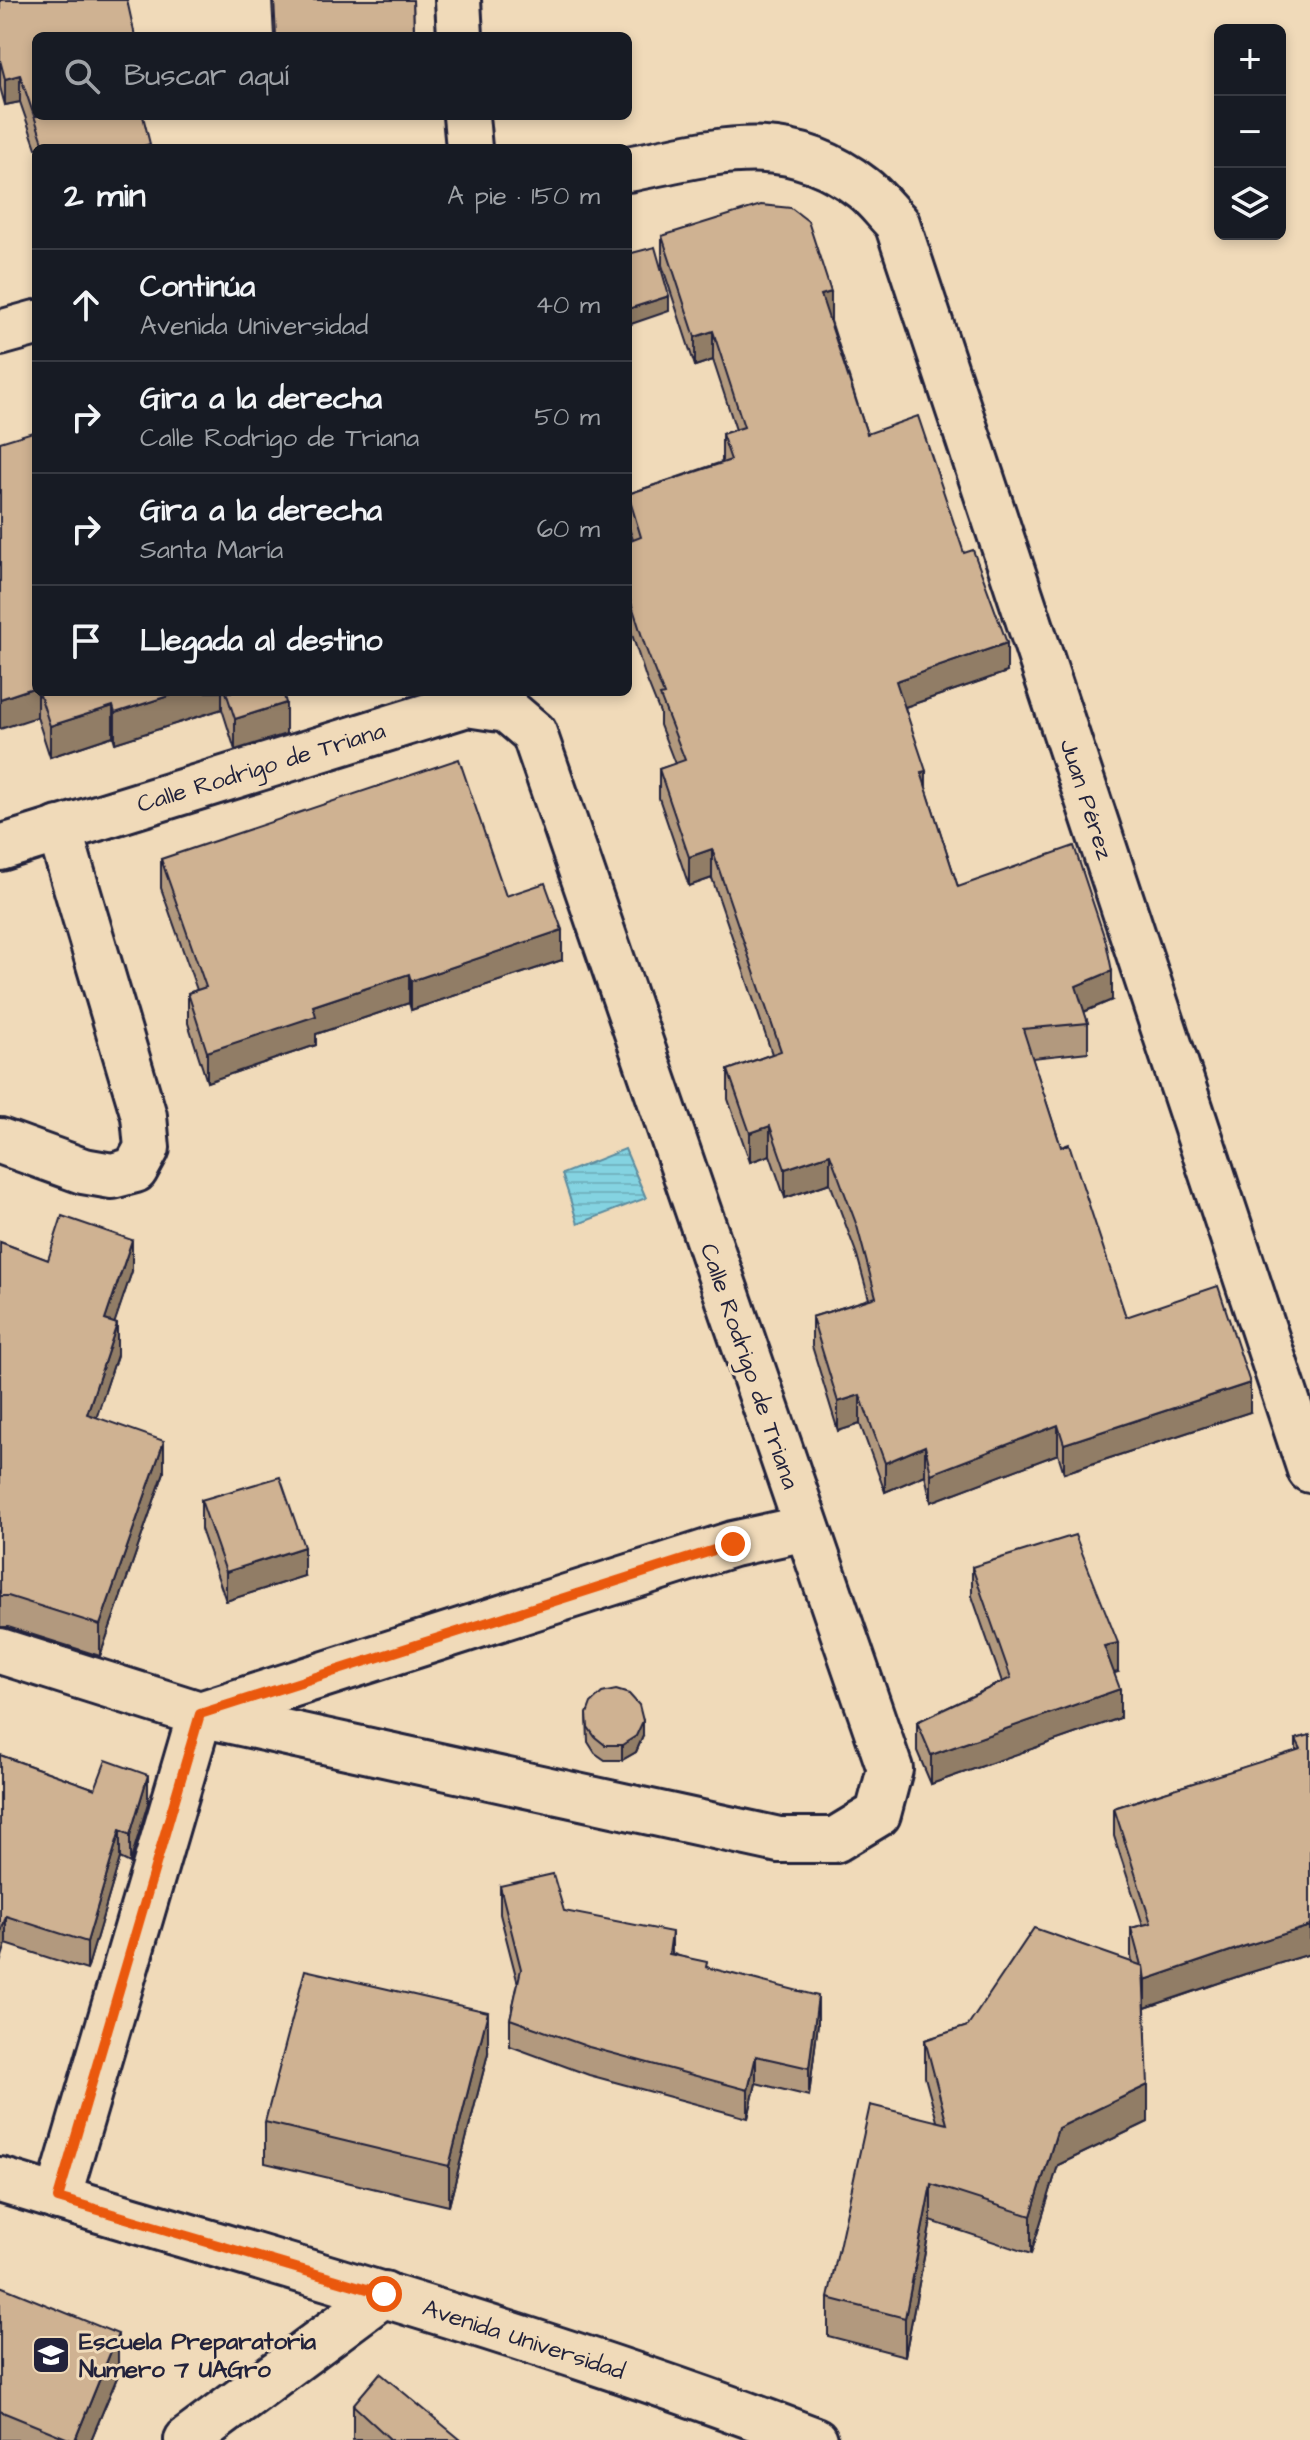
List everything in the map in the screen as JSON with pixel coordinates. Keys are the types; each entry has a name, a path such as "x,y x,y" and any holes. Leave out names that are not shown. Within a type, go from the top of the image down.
{"street":[{"path":"458,0 460,32"},
{"path":"466,120 469,144"},
{"name":"Juan Pérez","path":"632,168 729,150 770,149 820,160 864,189 897,223 1297,1387 1310,1470"},
{"path":"0,333 32,324"},
{"name":"Calle Rodrigo de Triana","path":"0,848 467,704 507,710 534,733 890,1769 878,1814 835,1840 779,1840 200,1714 0,1651"},
{"path":"0,1141 83,1171 112,1176 135,1170 147,1148 144,1116 59,829"},
{"path":"58,2198 200,1714 733,1544 806,1528"},
{"name":"Avenida Universidad","path":"0,2180 384,2294 710,2400 815,2440"},
{"path":"187,2440 384,2294"}],"water":[{"path":"625,1149 646,1198 578,1224 562,1174"}],"building":[{"path":"0,0 127,0 134,32 32,32 32,110 20,75 5,79 0,60"},
{"path":"274,0 413,0 414,32 276,32"},
{"path":"35,120 144,120 150,144 44,144"},
{"path":"761,205 791,208 808,221 831,292 821,295 867,434 918,416 964,553 973,550 1007,643 896,681 926,771 921,772 958,887 1074,846 1106,942 1112,971 1076,986 1088,1023 1023,1029 1061,1147 1069,1144 1126,1317 1218,1286 1250,1383 1064,1444 1058,1425 931,1474 925,1446 885,1463 860,1395 838,1402 812,1317 876,1297 857,1226 830,1154 785,1169 770,1126 750,1133 728,1070 781,1051 712,849 689,857 659,769 685,760 660,696 664,695 632,605 632,540 641,537 632,507 632,493 731,460 722,434 744,427 713,331 695,337 662,236"},
{"path":"655,247 669,296 632,308 632,253"},
{"path":"32,432 32,688 0,699 0,442"},
{"path":"40,696 168,696 115,713 113,706 50,726"},
{"path":"227,696 284,696 286,703 235,719"},
{"path":"459,759 506,896 545,883 562,930 411,981 409,974 313,1006 316,1016 207,1052 188,993 206,987 161,859"},
{"path":"62,1216 132,1240 105,1320 117,1324 87,1414 164,1441 100,1625 0,1596 0,1242 48,1260"},
{"path":"280,1477 304,1547 226,1572 201,1500"},
{"path":"1075,1535 1118,1643 1104,1646 1120,1689 931,1755 917,1722 1011,1678 972,1567"},
{"path":"616,1690 629,1694 639,1705 643,1721 636,1736 622,1745 605,1745 588,1727 587,1714 591,1703 602,1693"},
{"path":"1310,1735 1310,1926 1145,1980 1131,1928 1151,1923 1114,1808 1301,1749 1296,1739"},
{"path":"0,1755 95,1789 106,1760 148,1775 130,1835 120,1830 87,1942 6,1916 0,1935"},
{"path":"553,1874 564,1911 672,1932 669,1954 707,1962 706,1967 818,1996 809,2068 756,2056 748,2090 589,2047 510,2019 521,1969 500,1886"},
{"path":"1034,1928 1143,1966 1148,2085 1058,2128 1031,2216 931,2184 905,2318 828,2298 870,2105 947,2124 925,2040 968,2026"},
{"path":"305,1970 488,2012 449,2166 265,2122"},
{"path":"0,2286 118,2334 75,2440 0,2411"},
{"path":"380,2373 461,2440 391,2440 353,2405"}],"place":[{"name":"Escuela Preparatoria Numero 7 UAGro","path":"51,2355"}],"route":[{"path":"384,2294 58,2198 200,1714 733,1544"}]}
